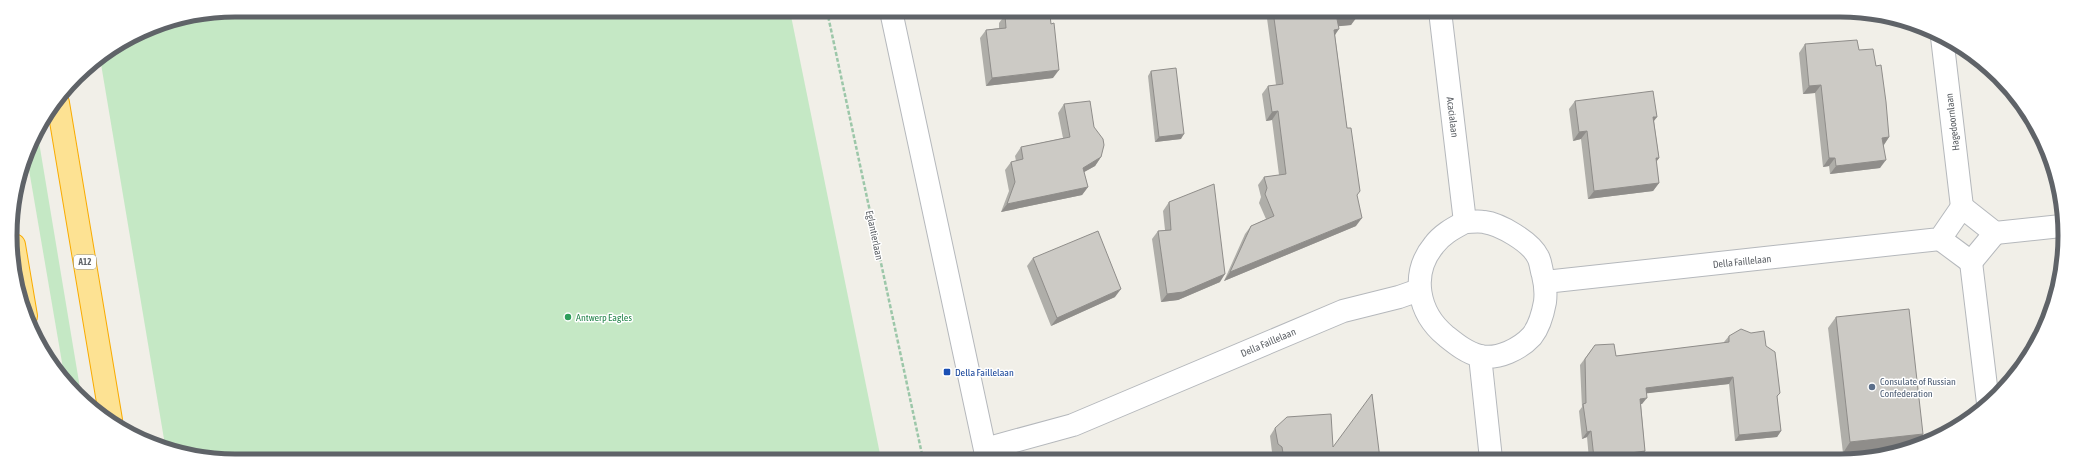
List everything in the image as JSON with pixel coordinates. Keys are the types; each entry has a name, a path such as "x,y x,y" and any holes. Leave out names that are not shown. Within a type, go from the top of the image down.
{"highway":[{"name":"A12","path":"59,107 110,414"}],"street":[{"path":"892,17 986,454"},
{"name":"Acacialaan","path":"1441,17 1465,222"},
{"name":"Hagedoornlaan","path":"1943,43 1962,207"},
{"path":"1971,262 1940,239 1962,207 1995,233"},
{"path":"1465,222 1485,222 1508,231 1523,241 1538,257 1544,282 1545,300 1540,319 1532,335 1516,348 1501,354 1480,356 1459,346 1439,330 1425,310 1419,290 1422,266 1434,245 1447,232 1465,222"},
{"path":"1987,397 1971,262 1995,233 2058,226"},
{"name":"Della Faillelaan","path":"1544,282 1940,239"},
{"name":"Della Faillelaan","path":"986,454 1073,425 1343,311 1399,297 1419,290"},
{"path":"1480,356 1490,454"}],"path":[{"name":"Eglantierlaan","path":"828,17 922,454"}],"green space":[{"name":"Antwerp Eagles","path":"221,17 791,17 880,454 221,454 179,447 164,442 101,63 102,62 126,46 165,29 193,21"},
{"path":"39,141 80,389 63,371 28,167"}],"building":[{"path":"1005,17 1050,17 1051,24 1054,23 1059,70 992,78 986,30 1006,28"},
{"path":"1274,17 1357,17 1337,19 1339,29 1334,30 1347,128 1351,128 1360,191 1357,195 1362,218 1230,272 1251,226 1274,216 1265,194 1267,188 1264,177 1286,174 1278,111 1272,112 1268,86 1283,84"},
{"path":"1857,40 1859,50 1873,49 1876,66 1881,65 1889,137 1882,138 1886,160 1836,166 1835,158 1829,158 1821,85 1809,86 1805,44"},
{"path":"1176,68 1184,134 1159,137 1151,71"},
{"path":"1653,91 1657,117 1653,117 1659,158 1656,158 1659,183 1594,191 1587,131 1579,132 1575,101"},
{"path":"1090,101 1094,127 1103,139 1104,145 1101,157 1083,168 1088,187 1007,204 1015,182 1011,162 1023,159 1021,147 1070,137 1064,104"},
{"path":"1214,184 1225,274 1183,292 1167,294 1158,231 1171,230 1169,202"},
{"path":"1098,231 1121,289 1057,318 1033,258"},
{"name":"Consulate of Russian Confederation","path":"1909,309 1923,434 1850,442 1836,317"},
{"path":"1741,329 1751,333 1764,331 1766,346 1775,352 1780,393 1777,396 1781,431 1739,435 1733,377 1646,388 1647,398 1640,399 1645,451 1623,454 1594,454 1591,431 1587,432 1583,404 1586,403 1585,359 1595,345 1614,344 1616,356 1729,342 1729,336"},
{"path":"1372,394 1379,454 1283,454 1282,447 1278,444 1275,428 1287,417 1331,414 1333,447"}],"place":[{"name":"Antwerp Eagles","path":"568,317"},
{"name":"Della Faillelaan","path":"947,372"},
{"name":"Consulate of Russian Confederation","path":"1872,387"}]}
